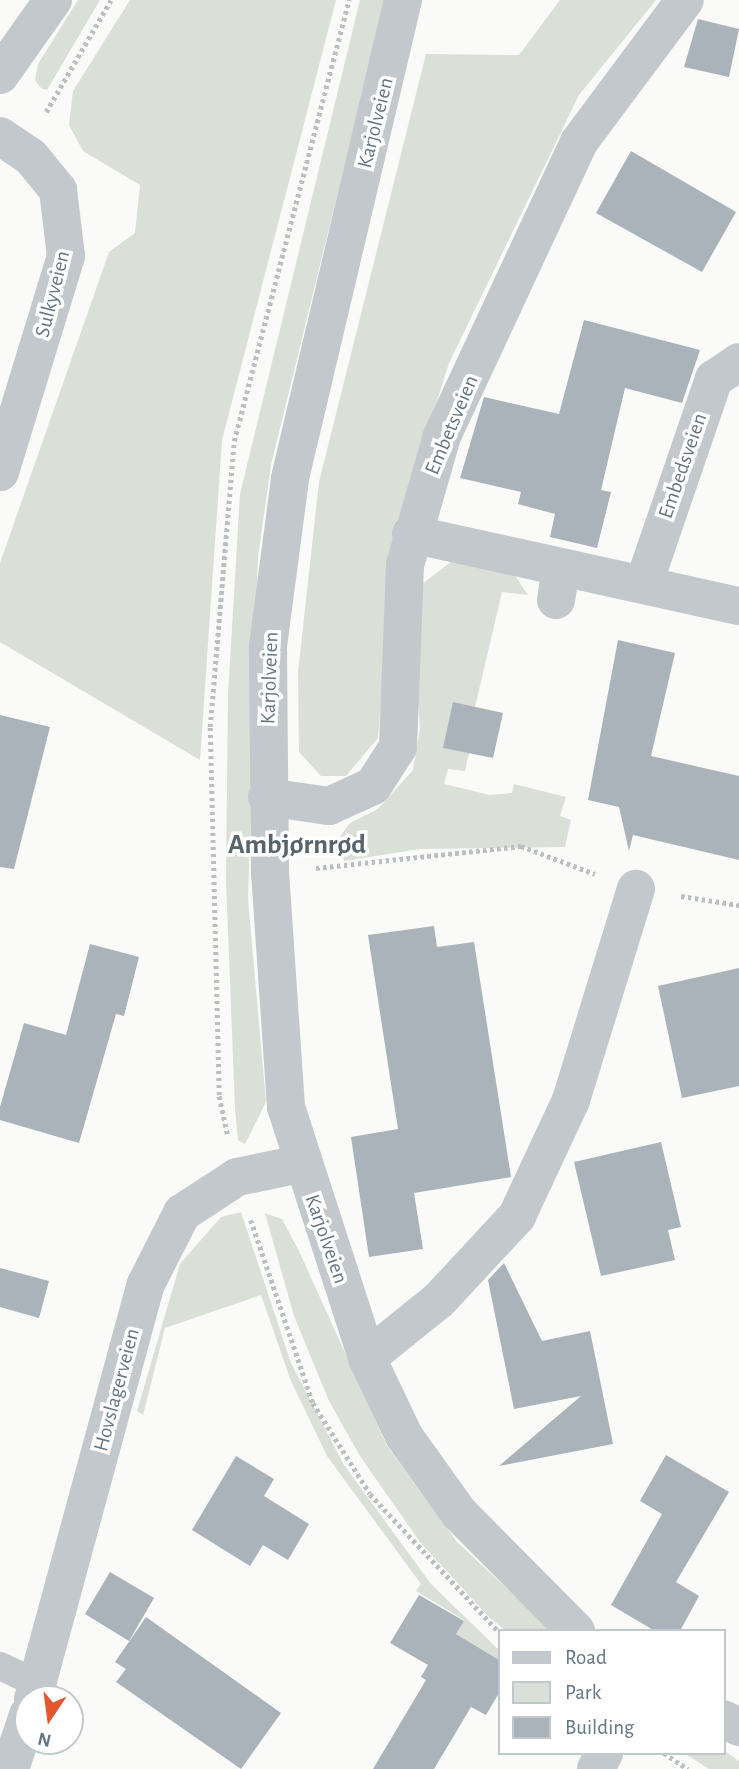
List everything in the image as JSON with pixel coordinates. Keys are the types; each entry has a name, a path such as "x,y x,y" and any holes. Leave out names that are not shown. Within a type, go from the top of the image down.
{"street":[{"path":"0,75 53,0"},
{"name":"Karjolveien","path":"403,0 290,479 268,647 267,797 286,1107 300,1164 367,1357 404,1436 459,1513 574,1629"},
{"name":"Embetsveien","path":"267,797 329,806 373,786 398,747 405,565 411,534 442,436 579,142 685,0"},
{"name":"Sulkyveien","path":"0,472 66,256 58,190 12,144"},
{"name":"Embedsveien","path":"644,583 714,379 739,362"},
{"path":"411,534 559,584 644,583 739,606"},
{"path":"367,1357 439,1300 517,1216 571,1100 636,889"},
{"name":"Hovslagerveien","path":"37,1685 146,1284 182,1213 237,1177 300,1164"}],"lane":[{"path":"0,1666 19,1685"}],"path":[{"path":"12,144 111,0"},
{"path":"270,872 521,846 636,889 739,905"},
{"path":"667,1755 688,1769"}],"green space":[{"path":"78,0 100,0 47,90 41,88 35,80 38,64"},
{"path":"130,0 336,0 222,440 200,760 0,642 0,563 109,252 135,233 140,185 83,151 69,125 73,91"},
{"path":"360,0 385,0 271,465 258,557 248,899 266,1102 245,1144 238,1140 235,1109 226,880 228,695 240,494"},
{"path":"560,0 656,0 579,95 449,363 395,533 378,738 346,776 321,776 299,752 298,673 319,482 426,54 519,55"},
{"path":"451,562 509,567 528,595 502,592 475,707 444,748 469,753 465,771 448,769 444,784 490,795 512,793 514,784 566,797 560,816 571,820 565,847 420,849 344,861 336,842 350,823 378,809 413,770 420,729 414,642 422,584"},
{"path":"241,1212 291,1363 344,1465 431,1584 498,1649 498,1659 456,1634 464,1620 416,1591 421,1584 327,1456 291,1381 261,1295 165,1328 143,1415 137,1411 180,1264 221,1217"},
{"path":"265,1213 282,1219 299,1251 387,1446 457,1542 551,1629 504,1629 489,1617 420,1542 360,1456 329,1401 294,1316"},
{"path":"725,1751 739,1761 739,1769 709,1769 687,1755 725,1755"}],"building":[{"path":"698,19 739,29 729,77 684,67"},
{"path":"631,151 736,212 702,272 596,213"},
{"path":"584,320 700,350 682,403 625,388 601,490 611,492 597,548 550,537 555,514 518,504 521,492 460,478 484,397 559,414"},
{"path":"618,640 675,653 651,756 739,776 739,860 633,835 629,851 619,807 588,800"},
{"path":"453,702 503,713 493,758 443,748"},
{"path":"0,715 50,727 14,869 0,867"},
{"path":"434,926 437,947 474,942 511,1177 414,1193 423,1249 369,1257 351,1137 398,1129 368,935"},
{"path":"90,944 139,957 124,1016 116,1014 79,1143 0,1120 0,1107 24,1023 66,1035"},
{"path":"739,968 739,1086 682,1098 658,986"},
{"path":"661,1142 681,1227 668,1230 675,1260 601,1276 574,1162"},
{"path":"504,1263 542,1341 590,1331 613,1444 499,1466 581,1396 514,1409 488,1280"},
{"path":"0,1268 49,1281 39,1318 0,1307"},
{"path":"666,1455 729,1492 676,1582 699,1596 681,1629 652,1629 611,1605 662,1514 640,1501"},
{"path":"236,1456 274,1479 264,1496 309,1524 288,1560 263,1545 250,1566 192,1530"},
{"path":"110,1572 154,1598 129,1641 85,1614"},
{"path":"419,1595 464,1621 456,1634 498,1659 498,1695 486,1715 471,1707 434,1769 373,1769 426,1680 421,1677 428,1665 390,1643"},
{"path":"146,1617 281,1713 241,1769 116,1682 126,1669 115,1662"}],"district":[{"name":"Ambjørnrød","path":"297,845"}]}
